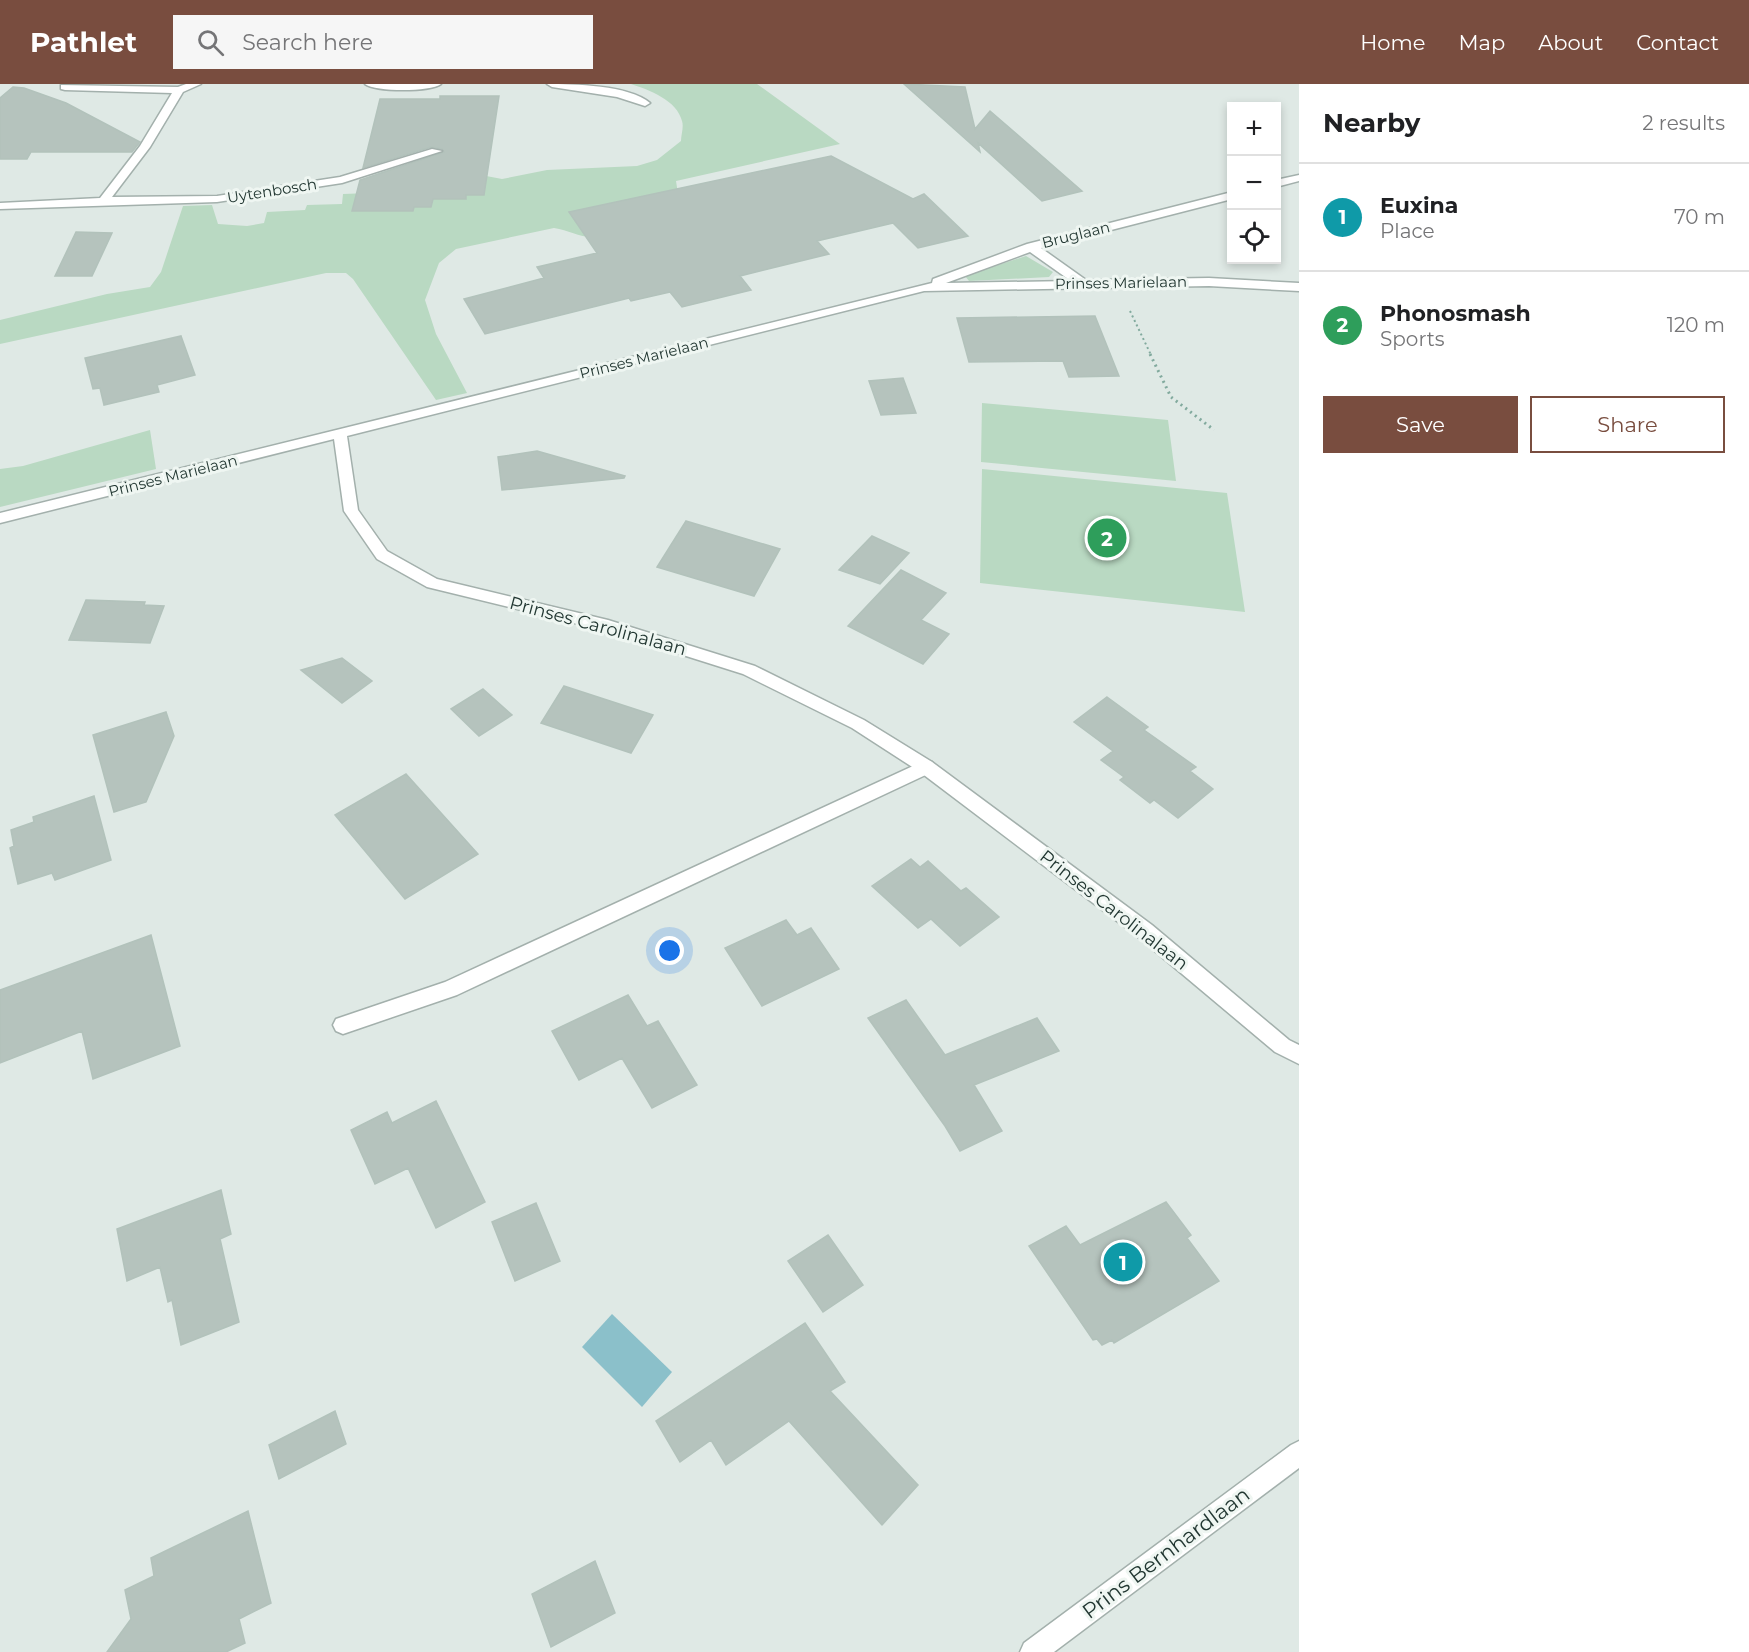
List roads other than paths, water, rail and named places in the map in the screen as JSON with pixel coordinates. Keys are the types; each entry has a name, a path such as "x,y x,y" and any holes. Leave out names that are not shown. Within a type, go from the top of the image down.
{"street":[{"path":"64,87 179,90 196,84"},
{"path":"370,84 406,87 436,84"},
{"path":"552,84 619,94 645,103"},
{"path":"103,201 145,147 179,90"},
{"name":"Uytenbosch","path":"0,206 217,199 342,180 436,151"},
{"path":"1281,183 1299,178"},
{"name":"Bruglaan","path":"924,287 1031,247 1227,196"},
{"path":"1031,247 1082,283"},
{"name":"Prinses Marielaan","path":"0,518 340,435 924,287 1209,282 1299,287"},
{"name":"Prinses Carolinalaan","path":"340,435 351,511 382,555 432,583 608,626 749,670 858,724 926,766 1145,931 1282,1046 1299,1055"},
{"path":"343,1025 450,989 926,766"},
{"name":"Prins Bernhardlaan","path":"1033,1652 1299,1454"}],"water":[{"path":"612,1314 672,1372 642,1407 582,1347"}],"place":[{"name":"Phonosmash","path":"1107,538"},
{"name":"Euxina","path":"1123,1262"}]}
